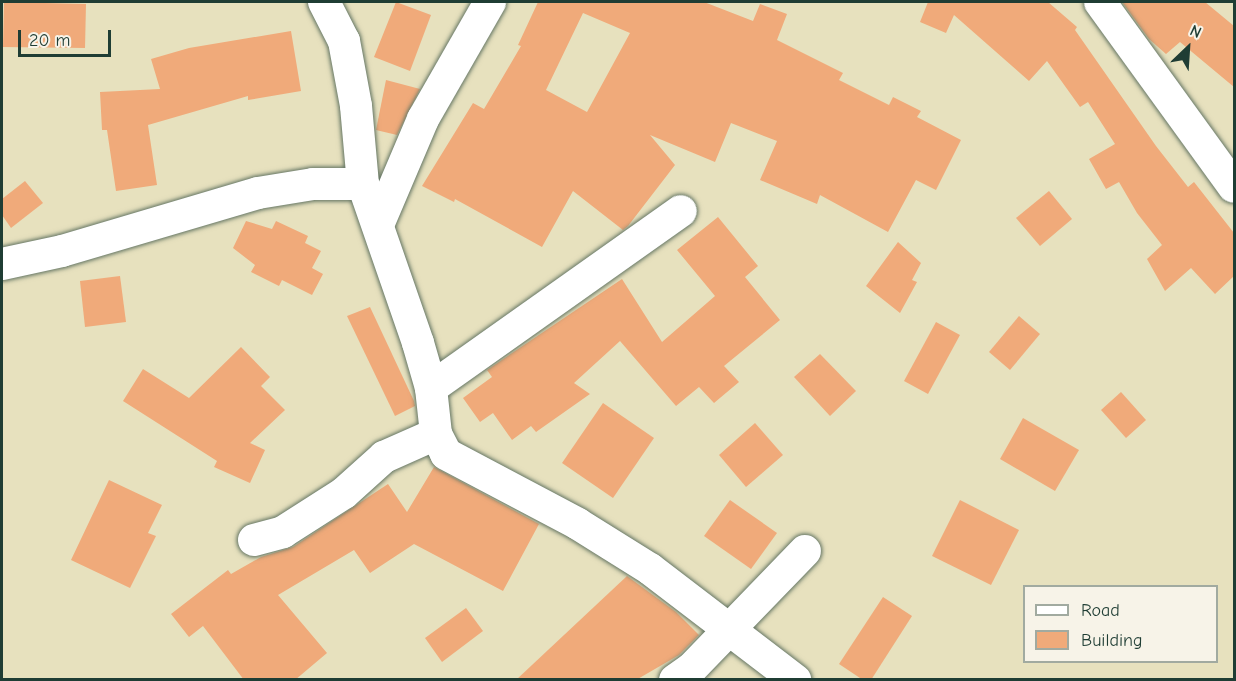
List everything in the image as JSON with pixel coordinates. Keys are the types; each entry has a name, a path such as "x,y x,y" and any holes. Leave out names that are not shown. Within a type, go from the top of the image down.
{"street":[{"path":"324,2 344,41 356,106 363,184 431,388 436,434 446,454 623,552 795,680"},
{"path":"378,225 423,119 490,2"},
{"path":"1100,2 1234,187"},
{"path":"2,264 62,251 258,193 313,184 363,184"},
{"path":"431,388 681,211"},
{"path":"254,540 283,532 345,493 384,457 436,434"},
{"path":"675,680 691,669 806,551"}],"building":[{"path":"4,2 86,4 85,48 3,47"},
{"path":"396,2 431,15 410,71 374,57"},
{"path":"538,2 704,2 753,21 760,4 787,14 777,40 843,73 839,80 889,105 893,97 921,111 917,117 961,140 936,190 916,180 888,232 820,195 817,204 760,180 777,141 731,123 715,162 650,135 675,165 628,226 623,230 573,191 542,247 455,199 454,202 422,186 473,103 484,109 521,46 518,45","holes":["583,13 630,33 587,112 546,90"]},
{"path":"928,2 1048,2 1077,27 1075,30 1156,146 1188,187 1194,182 1234,233 1234,276 1215,294 1191,268 1165,291 1147,259 1162,245 1137,213 1119,182 1106,189 1089,159 1115,144 1088,102 1080,107 1047,61 1029,81 954,15 946,33 920,22"},
{"path":"1122,2 1205,2 1234,26 1234,87 1180,42 1166,54 1149,39"},
{"path":"291,31 301,91 248,100 248,96 148,125 157,185 116,191 107,130 102,130 100,92 160,89 151,59 189,48"},
{"path":"386,80 420,89 397,135 376,130"},
{"path":"25,181 43,203 11,228 2,215 2,199"},
{"path":"1049,191 1072,219 1040,246 1016,218"},
{"path":"718,217 758,266 745,277 780,320 724,366 739,382 714,403 699,387 676,406 620,341 574,383 590,394 536,432 531,426 512,440 493,413 480,422 463,398 492,377 487,370 622,279 662,342 715,296 677,250"},
{"path":"246,221 272,229 276,221 308,236 305,243 321,251 312,268 323,274 312,295 282,280 279,286 251,272 255,265 233,248"},
{"path":"898,242 921,263 912,280 917,282 900,313 866,286"},
{"path":"120,276 126,322 85,327 80,281"},
{"path":"370,307 414,401 415,406 395,416 347,316"},
{"path":"1019,316 1040,334 1010,370 989,352"},
{"path":"936,322 960,335 928,394 904,381"},
{"path":"241,347 270,377 261,386 285,410 250,443 265,450 250,483 214,467 217,461 123,401 143,369 189,398"},
{"path":"820,354 856,391 830,416 794,377"},
{"path":"1121,392 1146,420 1126,438 1101,410"},
{"path":"603,403 654,438 613,498 562,463"},
{"path":"1023,418 1079,450 1055,491 1000,459"},
{"path":"755,423 783,455 746,487 719,455"},
{"path":"434,467 539,524 503,591 414,544 370,573 354,550 278,595 327,653 295,680 244,680 203,626 189,637 171,614 228,570 231,574 261,557 293,547 388,484 407,512"},
{"path":"109,480 162,505 148,533 156,536 130,588 71,560"},
{"path":"730,500 777,533 751,569 704,536"},
{"path":"960,500 1019,530 991,585 932,556"},
{"path":"627,576 676,612 699,635 679,655 636,680 516,680"},
{"path":"883,597 912,616 871,680 863,680 839,664"},
{"path":"466,608 483,631 442,662 425,638"}]}
